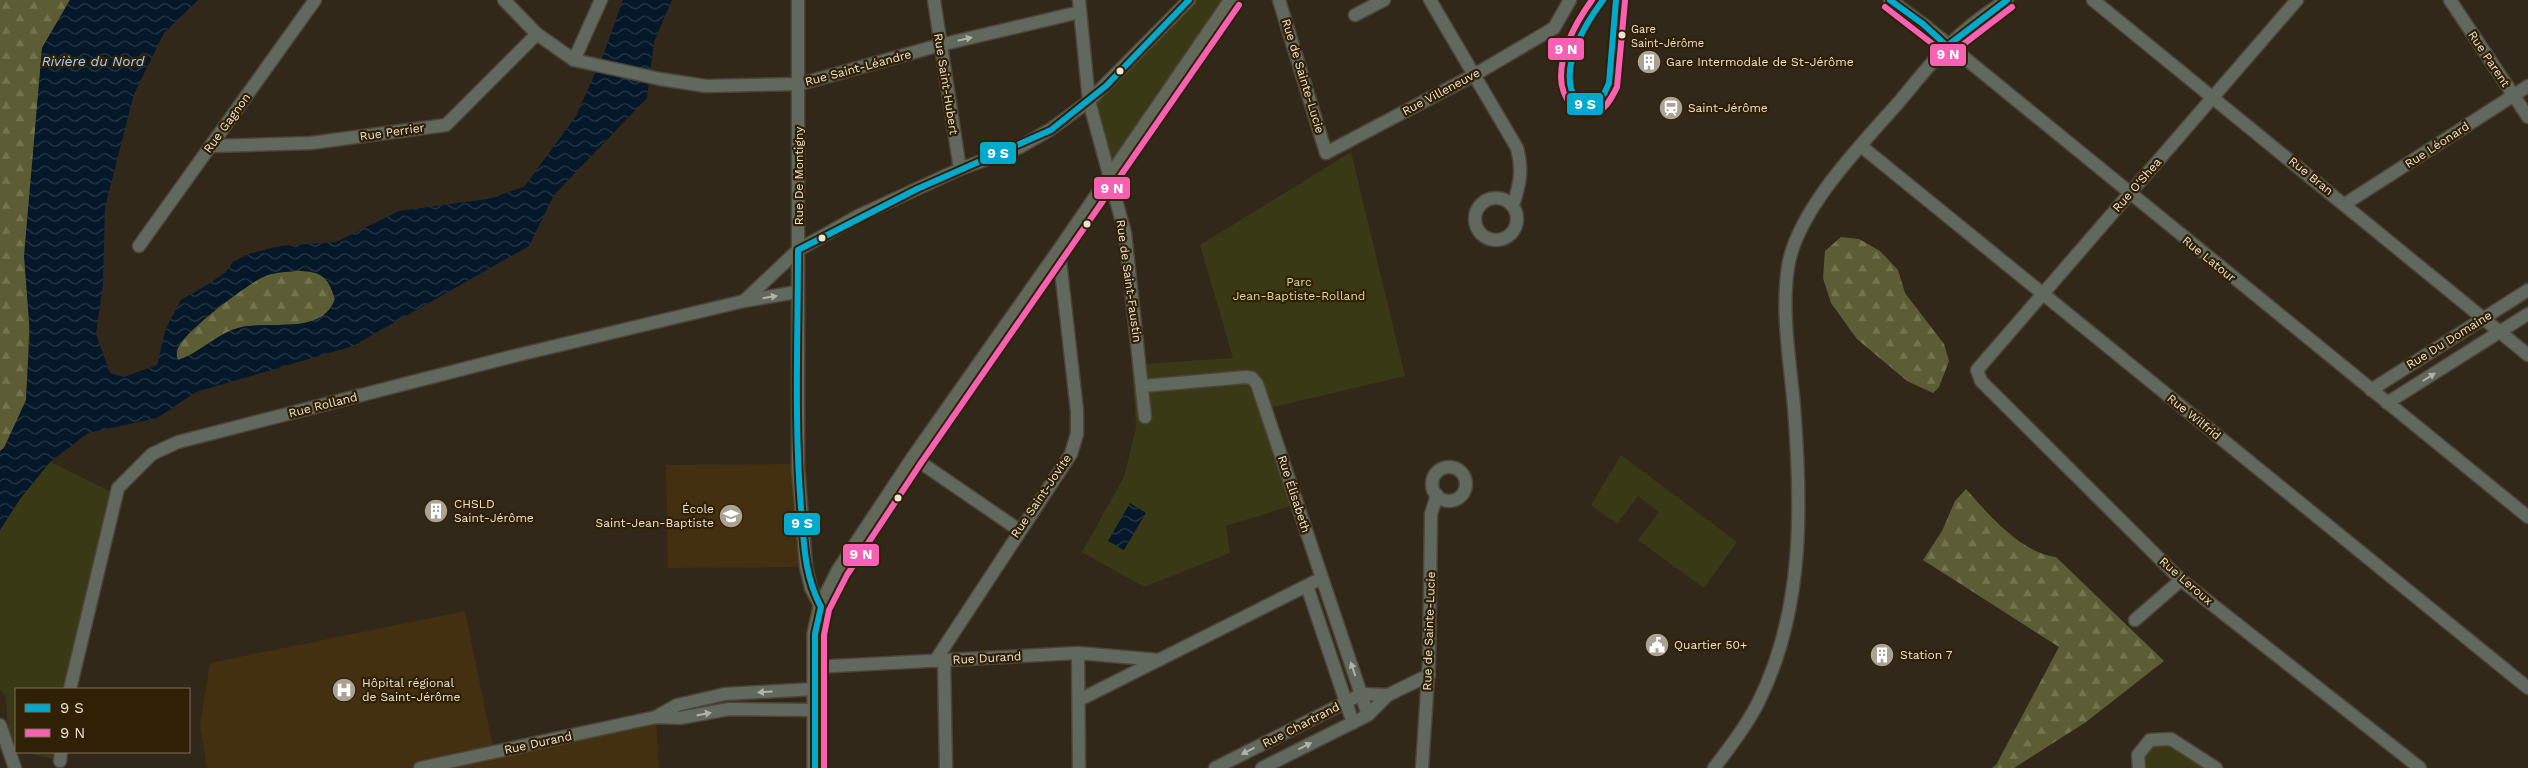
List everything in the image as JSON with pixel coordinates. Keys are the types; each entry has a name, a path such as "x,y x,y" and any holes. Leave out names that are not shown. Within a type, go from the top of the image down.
{"main road":[{"path":"815,768 815,634 821,607 838,571 914,458 1059,252 1232,0"}],"street":[{"name":"Rue Gagnon","path":"139,246 315,0"},
{"path":"504,0 537,34 580,62 601,0"},
{"name":"Rue De Montigny","path":"798,0 800,84 797,292 798,468 806,566 810,588 821,607"},
{"name":"Rue Saint-Hubert","path":"934,0 960,169"},
{"name":"Rue Rolland","path":"744,301 798,250 858,216 960,169 1020,147 1051,129 1089,101 1189,0"},
{"name":"Rue de Sainte-Lucie","path":"1280,0 1326,153"},
{"path":"1355,15 1384,0"},
{"path":"1430,0 1518,148 1522,164 1522,179 1513,205"},
{"name":"Rue Villeneuve","path":"1326,153 1474,75 1554,28 1570,0"},
{"name":"Rue Latour","path":"1890,0 1923,24 1947,46 2528,517"},
{"path":"1714,768 1734,742 1758,703 1780,647 1793,582 1799,539 1800,476 1785,322 1788,265 1798,234 1810,212 1861,146 1947,46 2007,0"},
{"name":"Rue Bran","path":"2094,0 2528,355"},
{"name":"Rue O'Shea","path":"1977,370 2297,0"},
{"name":"Rue Parent","path":"2450,0 2528,118"},
{"name":"Rue Saint-Léandre","path":"580,62 660,80 706,86 800,84 1080,6"},
{"name":"Rue de Saint-Faustin","path":"1080,6 1089,101 1125,233 1145,416"},
{"name":"Rue Perrier","path":"211,146 311,143 446,124 537,34"},
{"name":"Rue Léonard","path":"2345,204 2528,86"},
{"name":"Rue Wilfrid","path":"1861,146 2528,688"},
{"name":"Rue Saint-Jovite","path":"940,661 1019,530 1071,454 1077,434 1077,411 1059,252"},
{"name":"Rue Du Domaine","path":"2371,390 2528,290"},
{"name":"Rue Rolland","path":"70,688 118,488 152,454 178,442 508,358 744,301 797,292"},
{"name":"Rue Du Domaine","path":"2387,403 2528,314"},
{"name":"Rue Leroux","path":"1977,370 1981,381 2181,580 2420,768"},
{"name":"Rue Élisabeth","path":"1143,386 1246,377 1252,378 1257,384 1368,715"},
{"path":"914,458 1019,530"},
{"name":"Rue de Sainte-Lucie","path":"1422,768 1429,675 1432,514 1437,495"},
{"path":"1079,700 1322,578"},
{"path":"2135,620 2181,580"},
{"path":"1307,586 1352,723"},
{"path":"1078,653 1079,768"},
{"name":"Rue Durand","path":"814,667 1078,653 1159,660"},
{"path":"940,661 946,768"},
{"name":"Rue Chartrand","path":"1262,768 1368,715 1388,695 1429,675"},
{"name":"Rue Durand","path":"656,717 676,705 725,694 814,688"},
{"name":"Rue Chartrand","path":"1216,768 1362,694 1388,695"},
{"name":"Rue Durand","path":"420,768 656,717 680,718 729,709 814,710"},
{"path":"0,725 15,768"},
{"path":"2139,768 2138,755 2150,740 2170,739 2216,768"}],"shaded area":[{"name":"École Saint-Jean-Baptiste","path":"790,464 801,567 668,568 666,465"},
{"name":"Hôpital régional de Saint-Jérôme","path":"465,611 494,752 656,717 659,768 207,768 200,725 210,663"}],"green space":[{"path":"0,0 70,0 42,48 26,401 4,448 0,451"},
{"path":"1194,0 1226,0 1109,177 1089,101"},
{"name":"Parc Jean-Baptiste-Rolland","path":"1351,152 1405,376 1260,410 1290,506 1226,526 1230,553 1144,587 1082,552 1124,477 1136,428 1132,365 1233,358 1200,245"},
{"path":"1841,237 1859,239 1880,251 1898,270 1905,293 1944,344 1949,361 1939,387 1933,393 1907,381 1857,339 1831,303 1823,278 1825,251"},
{"path":"297,271 312,272 326,280 335,299 328,311 317,319 304,323 259,325 232,330 178,361 177,350 184,338 230,298 267,275"},
{"path":"1621,455 1737,542 1704,588 1638,540 1659,512 1638,496 1617,524 1591,505"},
{"path":"50,462 116,494 70,688 15,688 15,749 9,747 6,696 0,689 0,530 20,499"},
{"path":"1966,489 2006,531 2030,548 2056,557 2164,661 2086,722 2014,768 1992,768 1996,765 2059,647 1923,560 1942,531 1955,501"},
{"path":"2171,739 2216,768 2139,768 2150,740"},
{"path":"30,753 61,753 60,761"}],"water":[{"name":"Rivière du Nord","path":"70,0 198,0 164,33 134,94 105,207 103,283 96,334 110,373 124,377 157,365 166,328 181,300 210,283 226,272 233,262 248,254 280,246 336,242 399,211 488,199 524,187 576,116 604,53 623,0 672,0 654,42 647,98 554,195 529,246 353,346 196,392 157,418 88,433 50,462 20,499 0,530 0,451 4,448 26,400 30,335 24,256 42,48","holes":["297,271 312,272 326,280 335,299 328,311 317,319 304,323 259,325 232,330 192,354 178,360 177,350 184,339 218,308 263,277 271,274"]},
{"path":"1130,503 1146,513 1124,550 1108,541"}],"transit line":[{"path":"815,768 815,634 821,607 815,595 808,571 799,476 797,411 798,250 917,189 1051,130 1106,86 1189,0"},
{"path":"1592,0 1570,37 1561,77 1564,92 1572,106 1584,113 1591,114 1605,106 1617,87 1625,1"},
{"path":"1603,0 1578,41 1571,65 1572,90 1582,104 1595,103 1604,94 1609,83 1616,0"},
{"path":"1890,0 1923,24 1947,46 2007,0"},
{"path":"824,768 824,635 829,610 847,575 921,463 1239,5"},
{"path":"1885,7 1947,55 2012,7"}],"place":[{"name":"Gare Saint-Jérôme","path":"1622,35"},
{"name":"Gare Intermodale de St-Jérôme","path":"1649,62"},
{"name":"Saint-Jérôme","path":"1671,108"},
{"name":"CHSLD Saint-Jérôme","path":"436,511"},
{"name":"École Saint-Jean-Baptiste","path":"731,516"},
{"name":"Quartier 50+","path":"1657,645"},
{"name":"Station 7","path":"1882,655"},
{"name":"Hôpital régional de Saint-Jérôme","path":"344,690"}]}
